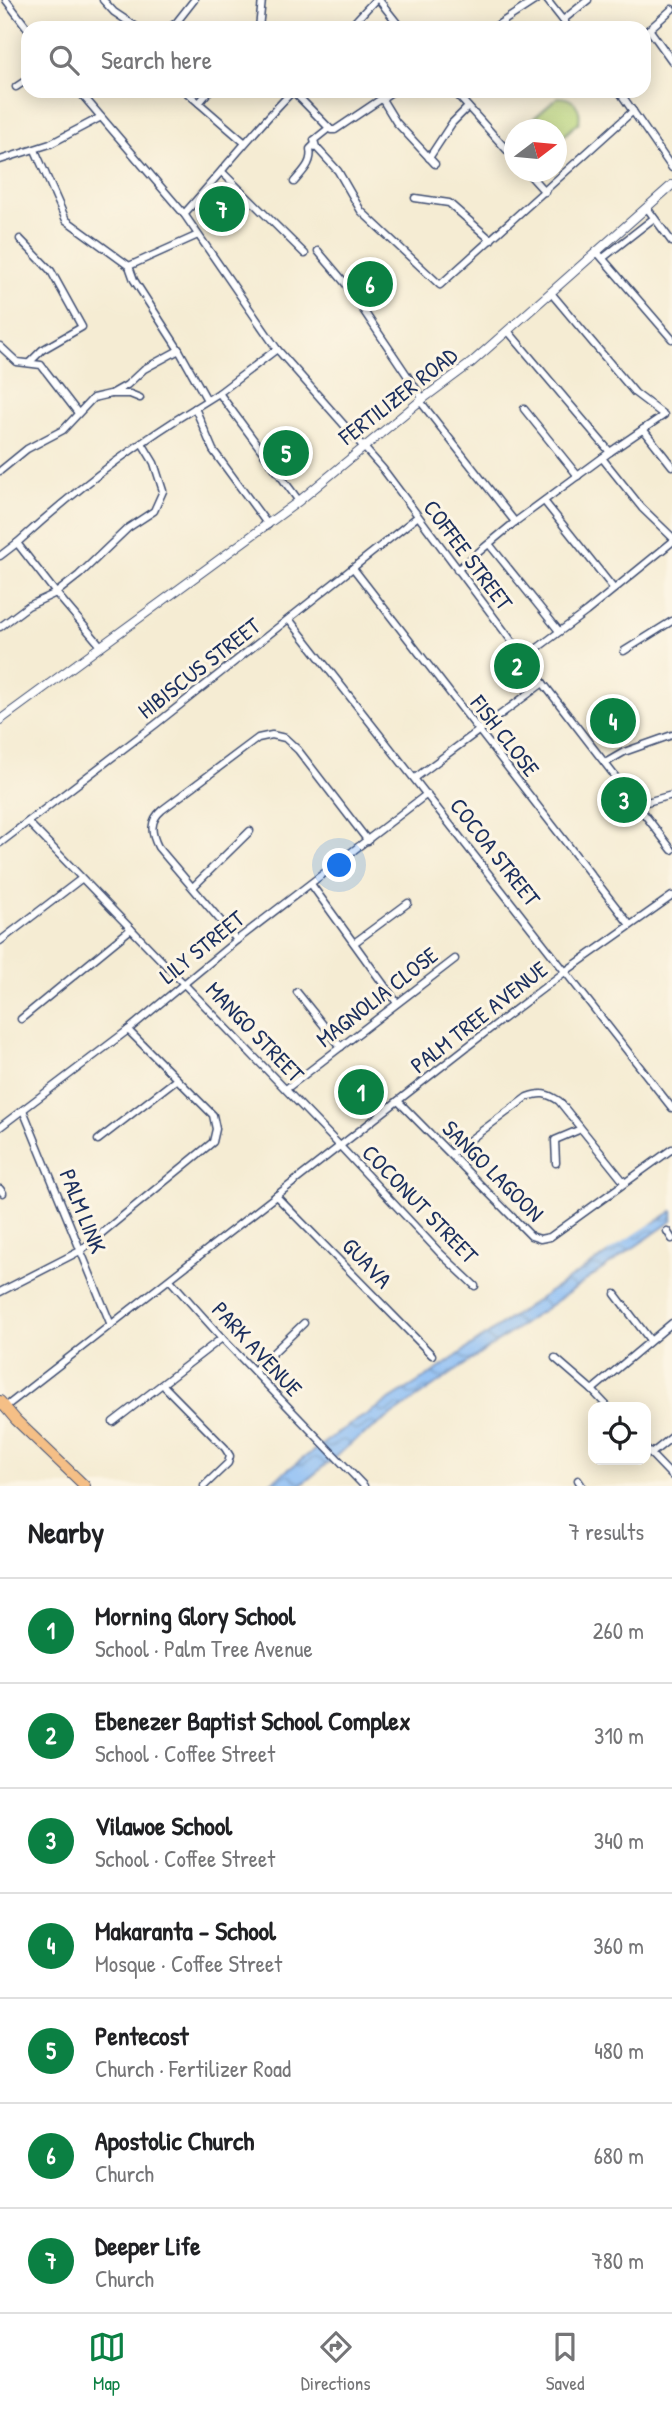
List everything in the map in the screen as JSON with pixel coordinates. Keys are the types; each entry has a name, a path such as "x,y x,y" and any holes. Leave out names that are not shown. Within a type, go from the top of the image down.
{"main road":[{"path":"2,1405 85,1486"}],"street":[{"path":"6,0 22,21"},
{"path":"103,0 128,21"},
{"path":"178,21 194,0"},
{"path":"260,21 262,0"},
{"path":"356,21 377,0 395,21"},
{"path":"504,21 536,0"},
{"path":"547,0 563,20 587,0"},
{"path":"651,28 672,9"},
{"path":"651,37 672,61"},
{"path":"16,88 21,84"},
{"name":"COFFEE STREET","path":"85,98 184,214 276,349 383,469 672,850"},
{"path":"193,98 244,142"},
{"path":"199,103 203,98"},
{"path":"184,214 222,172 244,142 286,98"},
{"path":"300,98 334,130 382,99 396,122 435,164"},
{"path":"460,98 504,147"},
{"path":"624,98 672,168"},
{"path":"429,158 452,123 468,107"},
{"path":"314,145 338,171 361,211 437,284 442,285 633,111"},
{"path":"0,160 50,144 101,117"},
{"path":"294,182 309,163 314,140 329,128"},
{"path":"34,150 66,220 130,266 134,280 207,400"},
{"path":"222,172 305,254"},
{"path":"536,182 545,192"},
{"name":"FERTILIZER ROAD","path":"0,720 299,501 600,255 672,185"},
{"path":"415,198 449,203 491,240"},
{"path":"647,208 672,242"},
{"path":"654,218 600,255 672,339"},
{"path":"130,266 198,235"},
{"path":"20,239 51,271 82,327 42,350 29,363"},
{"path":"318,251 345,284 422,400 515,522"},
{"path":"551,293 635,393 664,415"},
{"path":"508,331 610,452"},
{"path":"0,345 17,362 41,365 78,413"},
{"path":"0,556 82,487 142,443 219,393 276,349"},
{"path":"110,394 127,385 144,369 179,350"},
{"path":"219,393 299,501"},
{"path":"0,471 27,449 63,430 93,398 110,394 130,394 140,398"},
{"path":"195,408 213,450 268,525"},
{"path":"524,410 578,476"},
{"path":"457,570 515,522 601,458 672,412"},
{"path":"643,429 672,466"},
{"path":"0,627 28,606 56,593 128,528 154,511 163,491 154,463 142,443"},
{"path":"524,658 614,589 672,540 601,458"},
{"path":"544,501 614,589"},
{"name":"HIBISCUS STREET","path":"0,843 417,517"},
{"path":"17,544 101,646"},
{"path":"489,544 559,631"},
{"name":"FISH CLOSE","path":"353,568 630,925"},
{"name":"COCOA STREET","path":"289,619 672,1108"},
{"path":"624,651 672,621"},
{"path":"415,778 543,683"},
{"path":"237,940 158,848 151,826 156,816 258,738 272,735 285,738 298,750 368,841"},
{"path":"605,763 624,752 672,735"},
{"name":"LILY STREET","path":"0,1127 128,1030 237,940 426,794"},
{"path":"636,805 672,795"},
{"name":"MANGO STREET","path":"28,822 340,1146"},
{"path":"193,887 250,831"},
{"path":"0,941 81,878"},
{"path":"311,884 397,1003"},
{"name":"PALM TREE AVENUE","path":"2,1405 170,1280 566,971 672,895"},
{"path":"354,943 408,903"},
{"path":"21,1019 131,929"},
{"name":"MAGNOLIA CLOSE","path":"286,1089 455,959"},
{"path":"297,992 341,1047"},
{"path":"0,1292 80,1251 213,1142 216,1129 213,1115 128,1030"},
{"path":"98,1140 177,1079"},
{"path":"451,1154 527,1097 538,1093 548,1094 559,1101 624,1182"},
{"name":"SANGO LAGOON","path":"398,1101 531,1236 540,1239 550,1237 672,1149"},
{"name":"PALM LINK","path":"23,1110 111,1325"},
{"path":"556,1163 555,1140 581,1129"},
{"name":"COCONUT STREET","path":"340,1146 475,1286"},
{"name":"GUAVA","path":"276,1196 432,1355"},
{"path":"667,1231 672,1239"},
{"name":"PARK AVENUE","path":"170,1280 364,1486"},
{"path":"615,1294 650,1340"},
{"path":"254,1371 304,1323"},
{"path":"592,1391 672,1323"},
{"path":"113,1422 222,1338"},
{"path":"555,1358 602,1402"},
{"path":"163,1385 225,1448 229,1456 228,1463 204,1486"},
{"path":"651,1450 672,1437"},
{"path":"651,1455 672,1476"}],"green space":[{"path":"557,98 563,98 578,107 579,122 567,133 567,119 533,119"}],"water":[{"path":"672,1211 672,1221 353,1442 300,1486 266,1486 340,1431 431,1374"}],"waterway":[{"path":"608,1253 653,1224"}],"place":[{"name":"Deeper Life","path":"222,209"},
{"name":"Apostolic Church","path":"370,284"},
{"name":"Pentecost","path":"286,453"},
{"name":"Ebenezer Baptist School Complex","path":"517,666"},
{"name":"Makaranta - School","path":"613,721"},
{"name":"Vilawoe School","path":"624,800"},
{"name":"Morning Glory School","path":"361,1092"}]}
